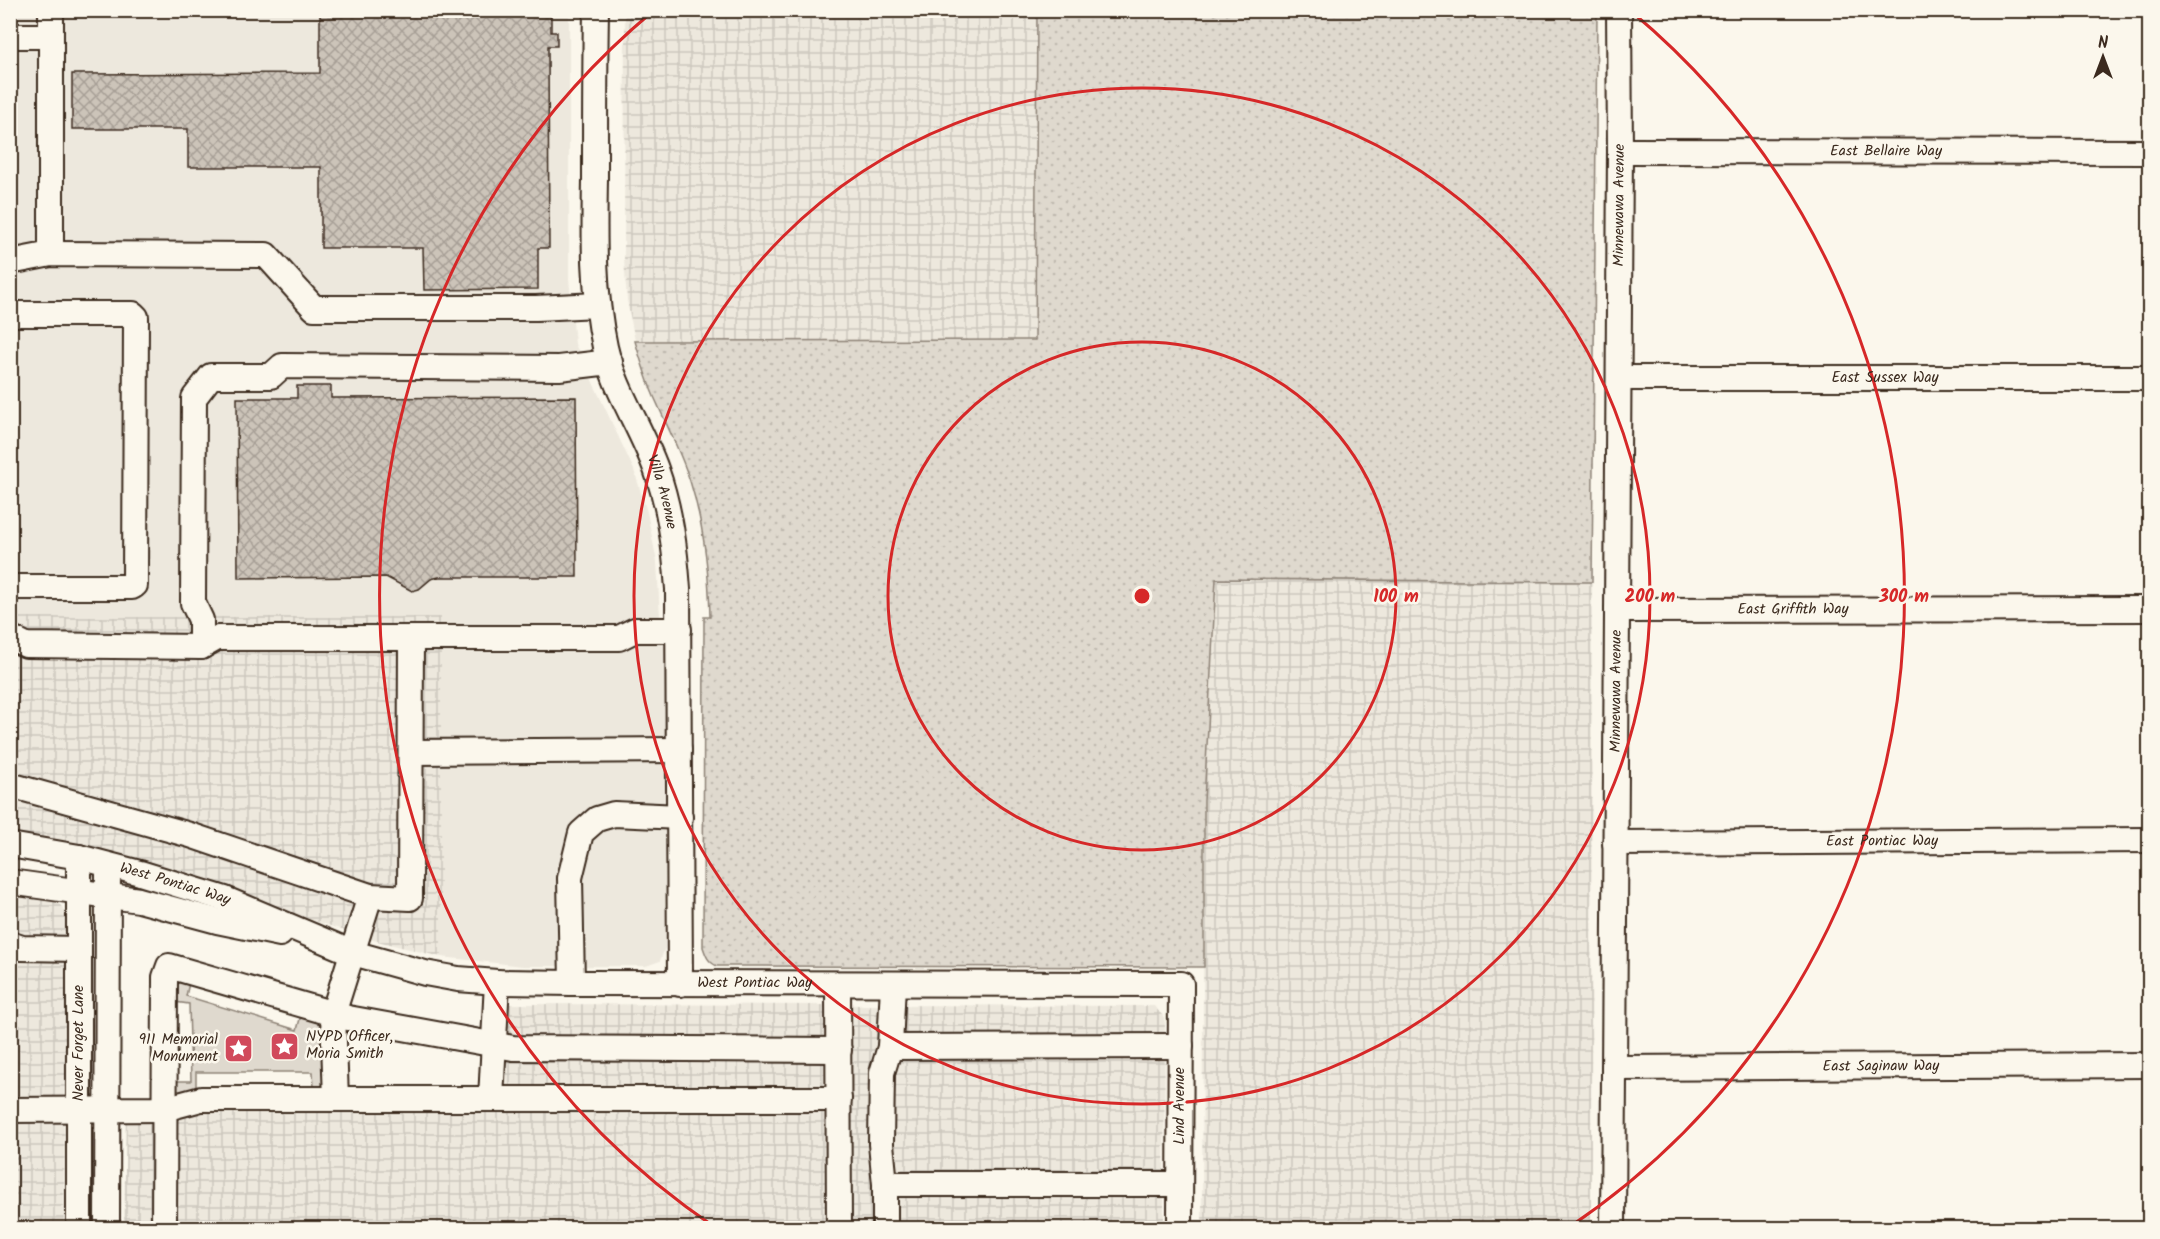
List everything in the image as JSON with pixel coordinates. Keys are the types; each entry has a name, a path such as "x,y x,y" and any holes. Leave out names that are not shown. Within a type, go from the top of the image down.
{"street":[{"path":"51,10 51,254"},
{"name":"Villa Avenue","path":"596,10 594,250 598,305 605,348 620,392 655,468 674,540 679,630 680,984"},
{"name":"Minnewawa Avenue","path":"1613,1228 1619,10"},
{"path":"10,36 51,36"},
{"name":"East Bellaire Way","path":"1620,151 2150,152"},
{"path":"10,262 51,254 266,255 314,308 537,308 598,305"},
{"path":"10,314 134,314 136,317 135,585 132,587 10,587"},
{"path":"201,647 201,620 193,603 194,398 211,376 271,376 282,366 559,368 610,362"},
{"name":"East Sussex Way","path":"1618,378 2150,378"},
{"name":"East Griffith Way","path":"1617,610 2150,609"},
{"path":"10,637 26,645 201,647 217,638 620,638 635,630 679,630"},
{"path":"10,785 190,835 370,896 410,898 411,638"},
{"path":"411,752 679,750"},
{"path":"572,983 570,878 581,833 597,819 614,814 680,818"},
{"name":"East Pontiac Way","path":"1615,843 2150,840"},
{"name":"West Pontiac Way","path":"10,845 79,857 225,899 343,949"},
{"name":"Never Forget Lane","path":"79,857 80,1228"},
{"name":"Never Forget Lane","path":"107,1228 108,865"},
{"name":"West Pontiac Way","path":"10,882 139,900 217,921 343,949 425,973 458,979 497,982 680,984 1181,984"},
{"path":"336,1099 333,1014 343,949 370,896"},
{"path":"10,944 22,948 79,949"},
{"path":"164,1228 165,976 169,966 333,1014 513,1048 838,1050"},
{"path":"491,1099 497,982"},
{"path":"838,984 839,1228"},
{"path":"885,1228 885,1184 880,1144 882,1073 890,1047 893,984"},
{"name":"Lind Avenue","path":"1180,1228 1181,984"},
{"path":"890,1047 1180,1046"},
{"name":"East Saginaw Way","path":"1614,1068 2150,1065"},
{"path":"10,1110 164,1109 201,1099 839,1099"},
{"path":"885,1184 1180,1184"}],"shaded area":[{"path":"10,11 569,11 569,278 575,344 634,470 647,512 657,562 660,617 666,617 665,948 660,961 646,966 523,966 441,957 441,617 11,617"},
{"path":"625,11 1037,11 1035,340 635,341 627,300 624,259"},
{"path":"1037,11 1597,11 1592,582 1216,579 1204,801 1204,967 717,966 711,963 703,947 704,617 710,617 705,548 690,481 644,371 635,341 1035,340"},
{"path":"1215,580 1592,582 1591,1228 1202,1228 1204,801"},
{"path":"10,617 441,617 441,957 369,939 182,876 68,844 11,833"},
{"path":"11,894 58,902 64,910 66,920 64,1228 11,1228"},
{"path":"179,981 189,983 186,996 297,1030 301,1015 320,1022 324,1083 320,1088 314,1087 313,1072 196,1072 196,1086 192,1090 177,1091 174,1081 191,1081 189,1004 175,1002 175,984"},
{"path":"496,1004 1154,1006 1164,1017 1165,1024 1164,1228 124,1228 126,1109 491,1099"}],"building":[{"path":"320,10 551,10 551,32 557,32 557,46 548,46 549,248 538,248 538,289 424,290 423,248 321,248 321,167 188,167 188,129 72,129 72,74 320,73"},
{"path":"297,386 331,386 331,398 576,397 577,577 439,577 431,579 419,589 412,591 386,577 238,578 237,398 297,398"}],"place":[{"name":"NYPD Officer, Moria Smith","path":"285,1046"},
{"name":"911 Memorial Monument","path":"239,1049"}]}
